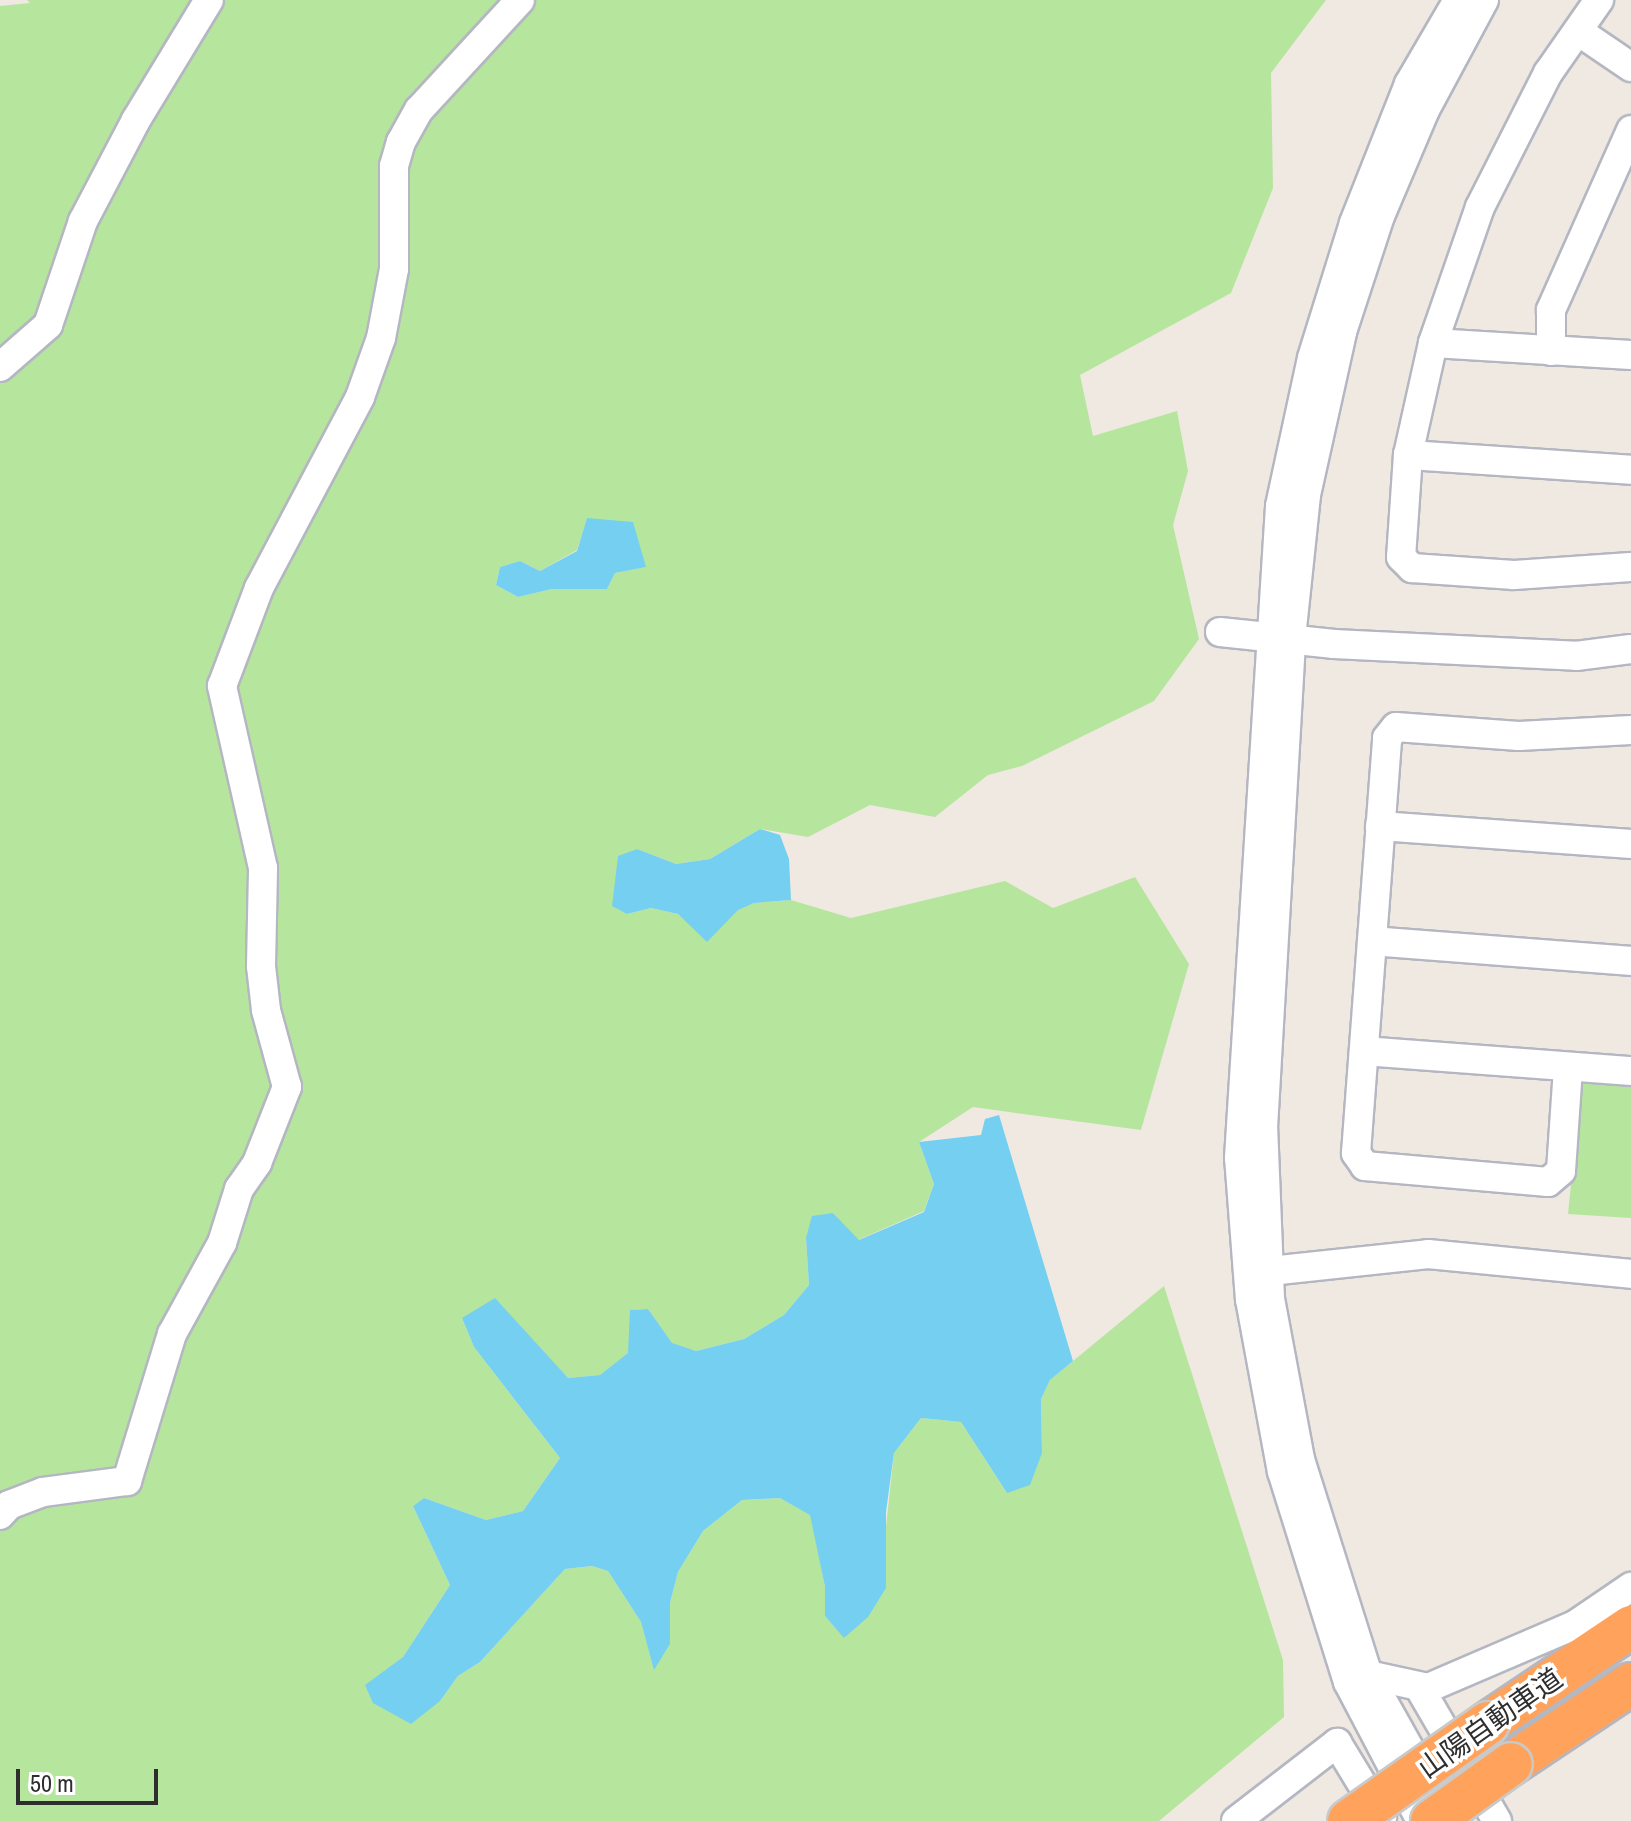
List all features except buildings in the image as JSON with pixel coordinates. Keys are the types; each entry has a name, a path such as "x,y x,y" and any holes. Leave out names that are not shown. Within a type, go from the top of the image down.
{"highway":[{"name":"山陽自動車道","path":"1349,1821 1631,1627"},
{"name":"山陽自動車道","path":"1432,1821 1631,1684"}],"street":[{"path":"0,367 48,325 83,221 136,120 209,0"},
{"path":"0,1515 9,1505 43,1492 127,1481 172,1334 222,1243 239,1189 257,1163 287,1087 266,1010 261,966 263,868 222,686 259,588 360,397 381,338 394,269 394,166 401,142 419,110 520,0"},
{"path":"1450,1821 1368,1675 1300,1459 1270,1299 1263,1128 1280,636 1280,506 1312,358 1354,223 1409,84 1458,0"},
{"path":"1421,1821 1348,1682 1282,1472 1250,1300 1239,1158 1280,636 1306,495 1342,332 1397,176 1484,0"},
{"path":"1599,0 1548,73 1480,207 1433,343 1408,455 1401,557 1412,568 1528,575 1631,567"},
{"path":"1578,31 1631,67"},
{"path":"1551,351 1551,310 1631,130"},
{"path":"1433,343 1631,355"},
{"path":"1408,455 1631,470"},
{"path":"1220,632 1576,656 1631,649"},
{"path":"1568,1068 1561,1171 1548,1182 1365,1166 1356,1153 1387,738 1396,727 1519,736 1631,730"},
{"path":"1380,826 1631,844"},
{"path":"1372,941 1631,961"},
{"path":"1364,1051 1631,1071"},
{"path":"1270,1271 1428,1254 1631,1274"},
{"path":"1368,1675 1428,1688 1575,1625 1631,1587"},
{"path":"1419,1687 1497,1821"},
{"path":"1236,1821 1337,1743 1384,1821"}],"green space":[{"path":"27,0 1326,0 1271,73 1273,188 1231,293 1080,375 1093,436 1177,411 1188,471 1173,525 1199,639 1154,701 1022,766 988,775 935,817 870,805 808,837 760,829 710,859 676,864 637,849 618,857 617,887 627,914 651,908 678,914 689,924 754,903 791,900 851,918 1005,881 1053,908 1135,877 1189,964 1141,1130 973,1107 919,1142 934,1184 924,1211 858,1240 833,1213 806,1239 809,1285 784,1315 744,1339 696,1351 672,1344 648,1309 631,1310 629,1353 600,1375 568,1378 530,1342 462,1318 474,1347 560,1458 523,1511 486,1520 424,1498 413,1506 450,1585 403,1657 365,1686 440,1701 458,1676 480,1662 565,1569 592,1566 608,1571 641,1622 654,1668 670,1644 670,1603 678,1572 703,1531 742,1500 780,1498 811,1515 825,1587 825,1616 845,1638 884,1545 894,1453 921,1418 961,1422 1007,1493 1042,1453 1041,1399 1050,1380 1164,1286 1283,1660 1284,1717 1159,1821 0,1821 0,6 30,3","holes":["587,519 645,567 615,573 607,589 552,589 518,597 496,585 500,567 520,561 540,571 577,550"]},
{"path":"1582,1077 1631,1080 1631,1218 1568,1214"}],"water":[{"path":"587,518 633,522 646,567 615,573 607,589 552,589 518,597 496,585 500,567 520,561 540,571 577,551"},
{"path":"760,829 780,835 789,859 791,900 754,903 738,910 707,942 678,914 651,908 627,914 612,906 618,856 637,849 676,864 710,859"},
{"path":"999,1115 1073,1361 1050,1380 1041,1399 1042,1453 1030,1485 1007,1493 961,1422 921,1418 894,1453 886,1512 886,1588 868,1617 844,1638 825,1616 825,1587 810,1515 780,1498 742,1500 703,1531 678,1572 670,1603 670,1644 654,1670 641,1622 608,1571 592,1566 565,1569 480,1662 458,1676 440,1701 411,1724 373,1703 365,1685 403,1657 450,1585 413,1506 424,1498 486,1520 523,1511 560,1458 474,1347 462,1318 495,1298 568,1378 600,1375 628,1353 630,1310 648,1309 672,1343 696,1351 744,1339 784,1315 809,1285 806,1238 812,1216 833,1213 859,1240 924,1212 934,1184 919,1142 981,1135 985,1119"}]}
